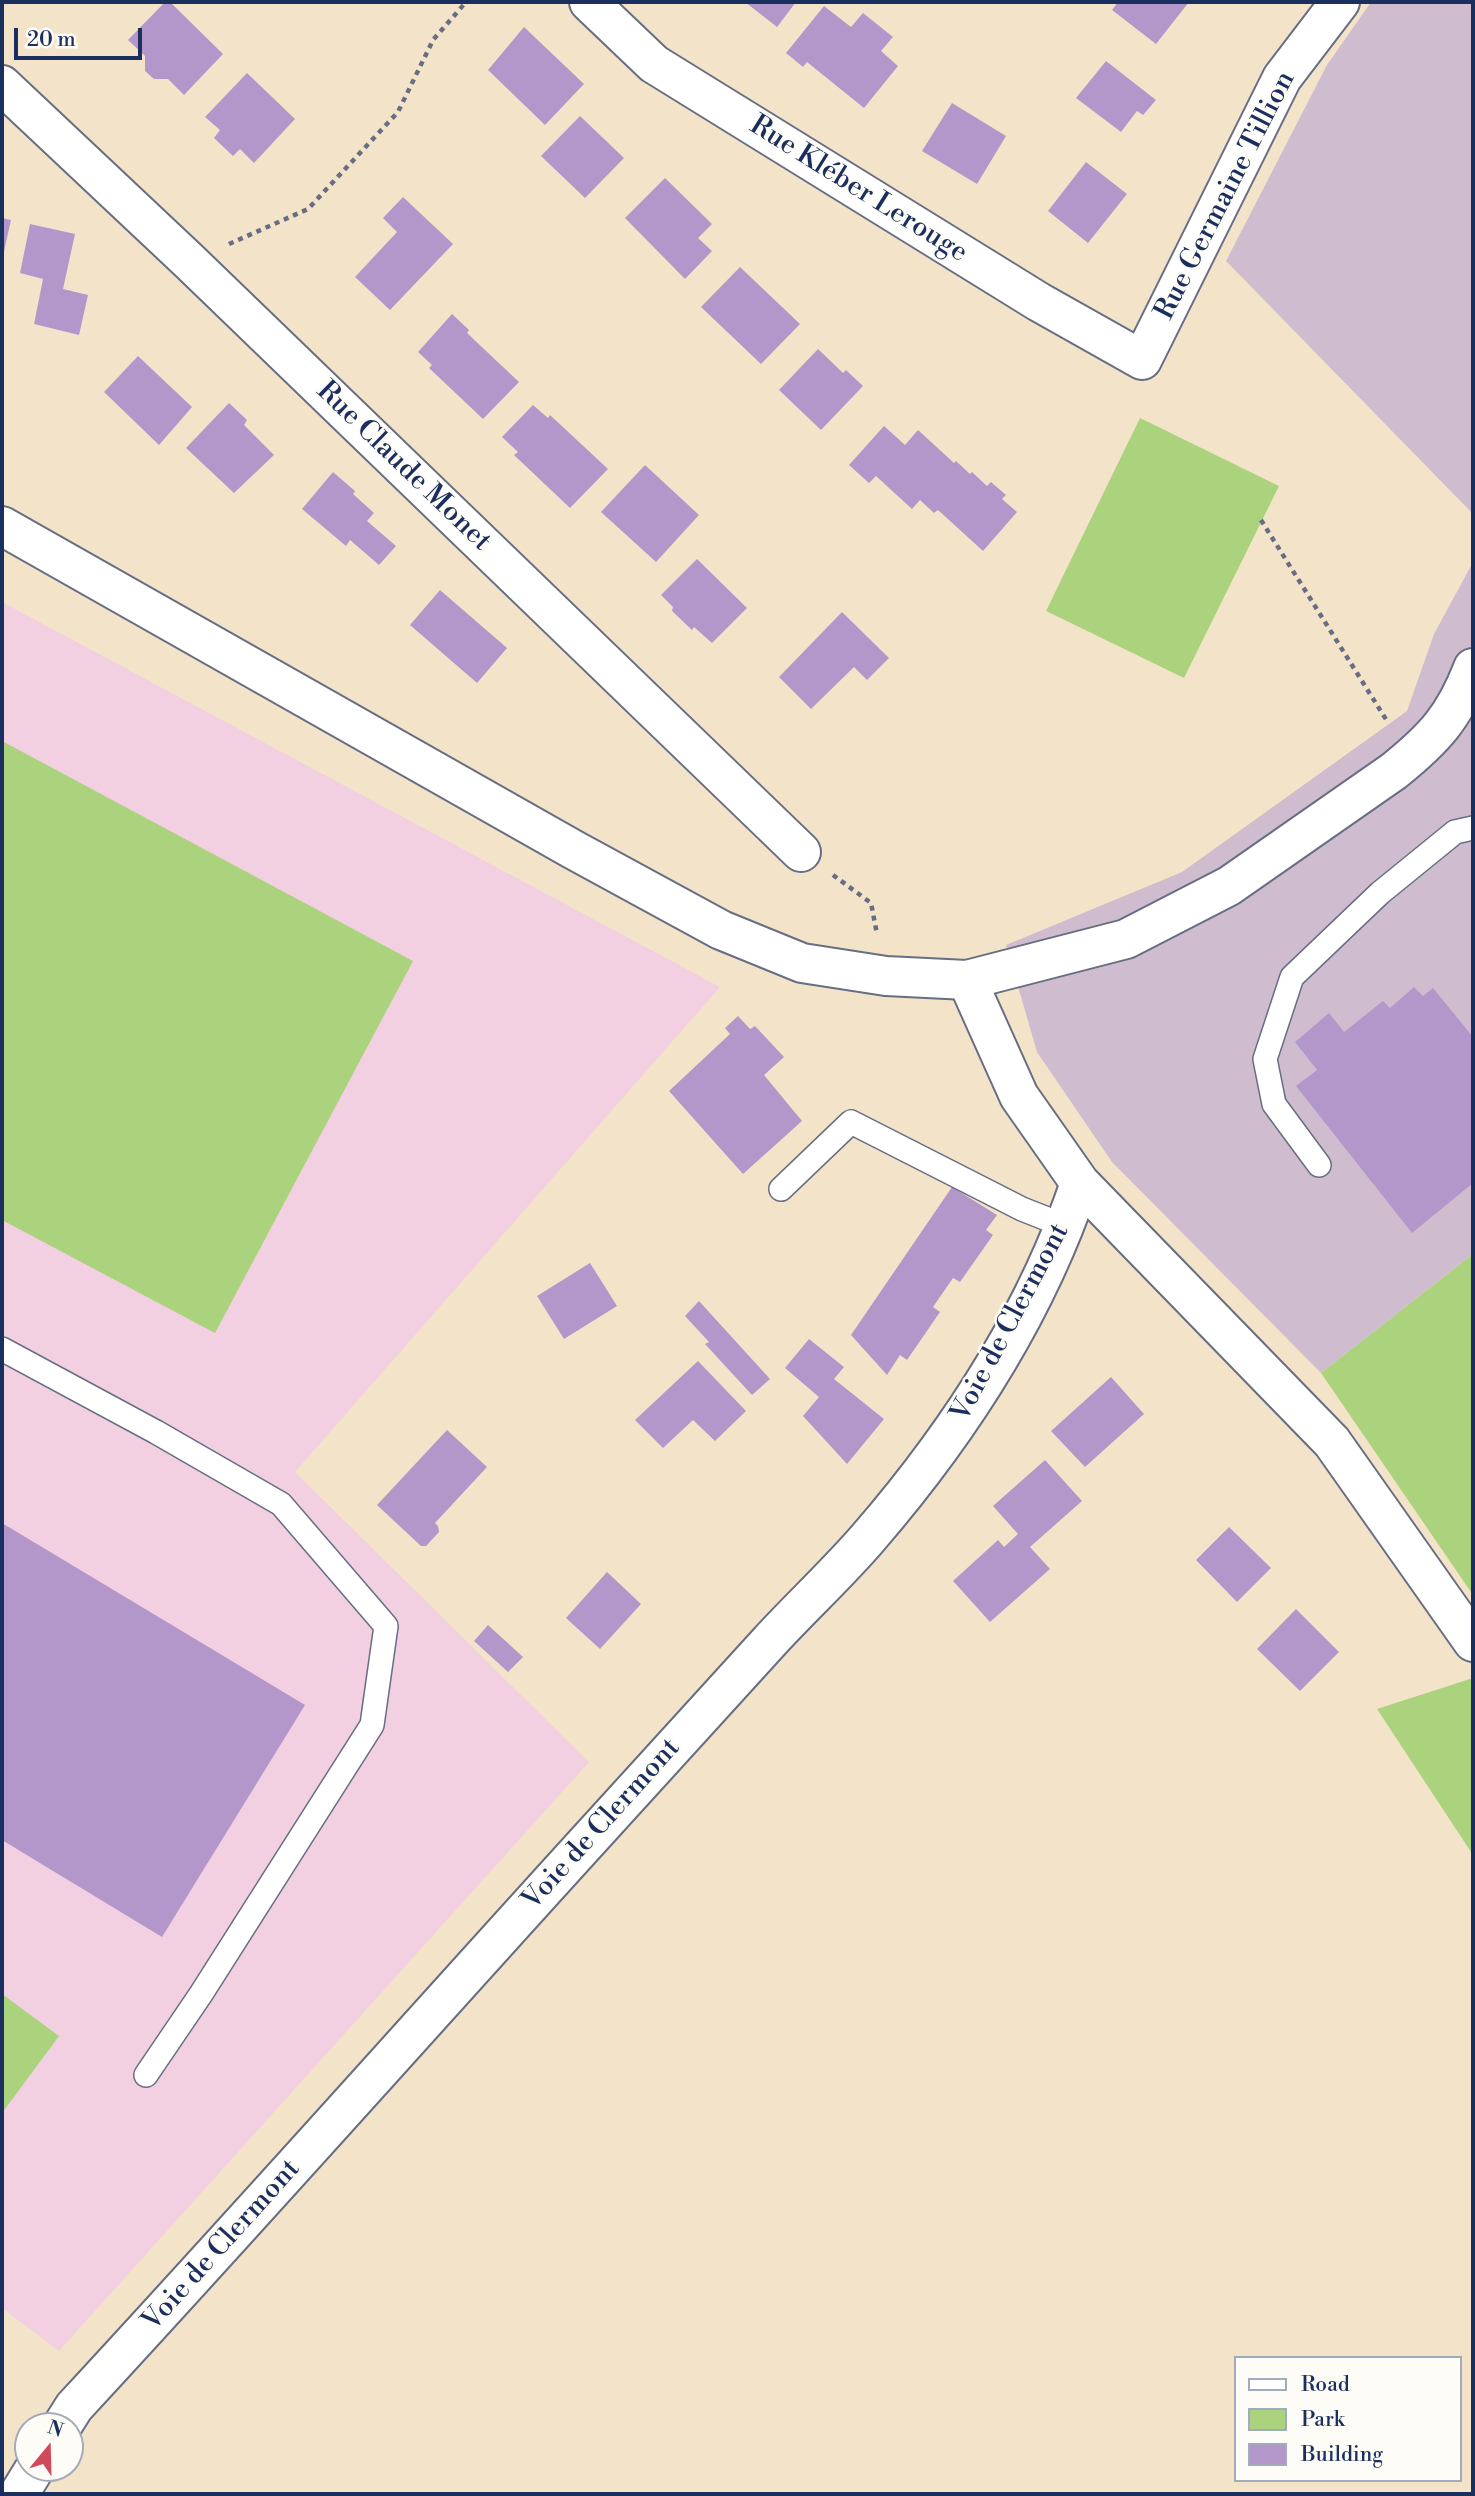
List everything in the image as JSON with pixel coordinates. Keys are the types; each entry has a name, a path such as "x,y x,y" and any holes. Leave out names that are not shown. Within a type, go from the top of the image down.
{"street":[{"name":"Rue Kléber Lerouge","path":"589,2 654,64 1039,302 1142,360"},
{"name":"Rue Germaine Tillion","path":"1142,360 1282,78 1340,2"},
{"name":"Rue Claude Monet","path":"2,85 189,261 801,852"},
{"path":"2,526 585,856 721,930 802,963 886,976 967,980 1126,939 1229,886 1414,755 1456,708 1473,668"},
{"path":"1414,755 1473,730"},
{"path":"967,980 1019,1096 1080,1183 1332,1441 1473,1642"},
{"name":"Voie de Clermont","path":"71,2412 554,1878 867,1539 956,1428 1015,1328 1065,1226 1080,1183"}],"lane":[{"path":"1320,1166 1274,1104 1265,1059 1292,977 1380,893 1455,832 1473,828"},
{"path":"781,1189 851,1122 1022,1209 1065,1226"},
{"path":"2,1349 281,1504 386,1626 372,1725 201,1994 146,2075"}],"path":[{"path":"189,261 308,209 398,112 433,40 467,2"},
{"path":"1261,520 1414,755"},
{"path":"801,852 871,902 886,976"}],"shaded area":[{"path":"1371,2 1473,2 1473,514 1226,261 1327,65"},
{"path":"1473,562 1473,1254 1321,1373 1112,1162 1037,1052 1006,945 1182,872 1407,711 1434,634"},
{"path":"2,602 720,987 295,1472 589,1762 59,2351 2,2308"}],"green space":[{"path":"1140,418 1279,486 1184,678 1046,611"},
{"path":"2,741 413,961 215,1333 2,1220"},
{"path":"1473,1254 1473,1595 1321,1373"},
{"path":"1473,1678 1473,1855 1377,1709"},
{"path":"2,1994 59,2036 2,2113"}],"building":[{"path":"165,2 170,2 223,54 184,95 168,79 154,79 145,71 145,56 128,40"},
{"path":"745,2 796,2 777,27"},
{"path":"1118,2 1189,2 1156,44 1112,10"},
{"path":"824,6 851,27 863,13 893,37 881,51 898,66 864,108 807,62 803,67 786,53"},
{"path":"524,27 584,84 545,125 488,70"},
{"path":"1106,61 1156,100 1143,115 1137,111 1121,132 1076,98"},
{"path":"247,73 295,119 254,163 240,149 233,156 214,138 220,130 205,117"},
{"path":"952,103 1006,136 977,184 922,151"},
{"path":"580,116 624,158 585,198 541,156"},
{"path":"1086,162 1127,194 1088,243 1048,211"},
{"path":"665,178 712,224 698,238 712,251 685,279 625,218"},
{"path":"403,197 453,244 390,310 355,277 397,232 383,218"},
{"path":"2,218 11,220 3,256 2,256"},
{"path":"30,224 75,234 63,289 88,295 79,335 34,324 43,279 20,273"},
{"path":"740,267 800,324 761,364 701,307"},
{"path":"452,314 469,330 467,333 519,382 483,419 429,368 432,365 418,352"},
{"path":"818,349 843,373 846,370 863,386 821,430 779,390"},
{"path":"138,356 192,407 159,445 104,392"},
{"path":"229,403 247,420 244,425 274,455 234,493 186,448"},
{"path":"533,405 548,418 550,415 608,469 570,508 514,455 518,452 502,437"},
{"path":"884,426 905,445 918,430 954,463 956,461 970,474 972,472 987,486 991,482 1006,495 1002,499 1017,512 983,551 938,510 934,513 920,500 912,509 876,476 869,483 849,465"},
{"path":"645,465 699,515 656,562 601,512"},
{"path":"333,472 355,491 353,494 374,513 367,521 396,546 379,565 350,540 346,546 302,509"},
{"path":"697,559 747,608 712,643 694,627 692,630 672,611 673,607 661,595"},
{"path":"440,590 507,648 477,683 410,625"},
{"path":"842,612 889,658 867,680 854,667 811,709 779,677"},
{"path":"1414,987 1423,996 1433,988 1473,1037 1473,1183 1412,1233 1296,1086 1317,1070 1295,1042 1329,1013 1344,1032 1383,1001 1390,1008"},
{"path":"738,1016 750,1029 755,1026 784,1057 764,1075 802,1121 743,1174 669,1091 730,1034 725,1028"},
{"path":"952,1187 997,1215 986,1230 993,1235 960,1282 953,1278 933,1307 940,1312 907,1360 900,1355 887,1375 851,1335"},
{"path":"590,1263 617,1306 564,1339 537,1296"},
{"path":"699,1301 770,1379 752,1395 705,1344 709,1342 685,1316"},
{"path":"809,1339 844,1367 834,1379 884,1419 847,1464 803,1416 819,1397 785,1368"},
{"path":"698,1361 746,1411 715,1441 693,1420 663,1448 635,1420"},
{"path":"1111,1377 1144,1414 1085,1467 1051,1431"},
{"path":"447,1430 487,1467 435,1523 439,1532 426,1546 421,1546 377,1505"},
{"path":"1045,1460 1082,1501 1030,1547 1050,1569 990,1622 953,1581 998,1540 1004,1547 1018,1534 993,1506"},
{"path":"2,1523 305,1705 162,1937 2,1840"},
{"path":"1229,1527 1271,1568 1237,1602 1196,1560"},
{"path":"607,1572 641,1604 600,1649 566,1618"},
{"path":"1296,1609 1339,1652 1300,1691 1257,1649"},
{"path":"488,1625 523,1657 508,1672 474,1641"}]}
